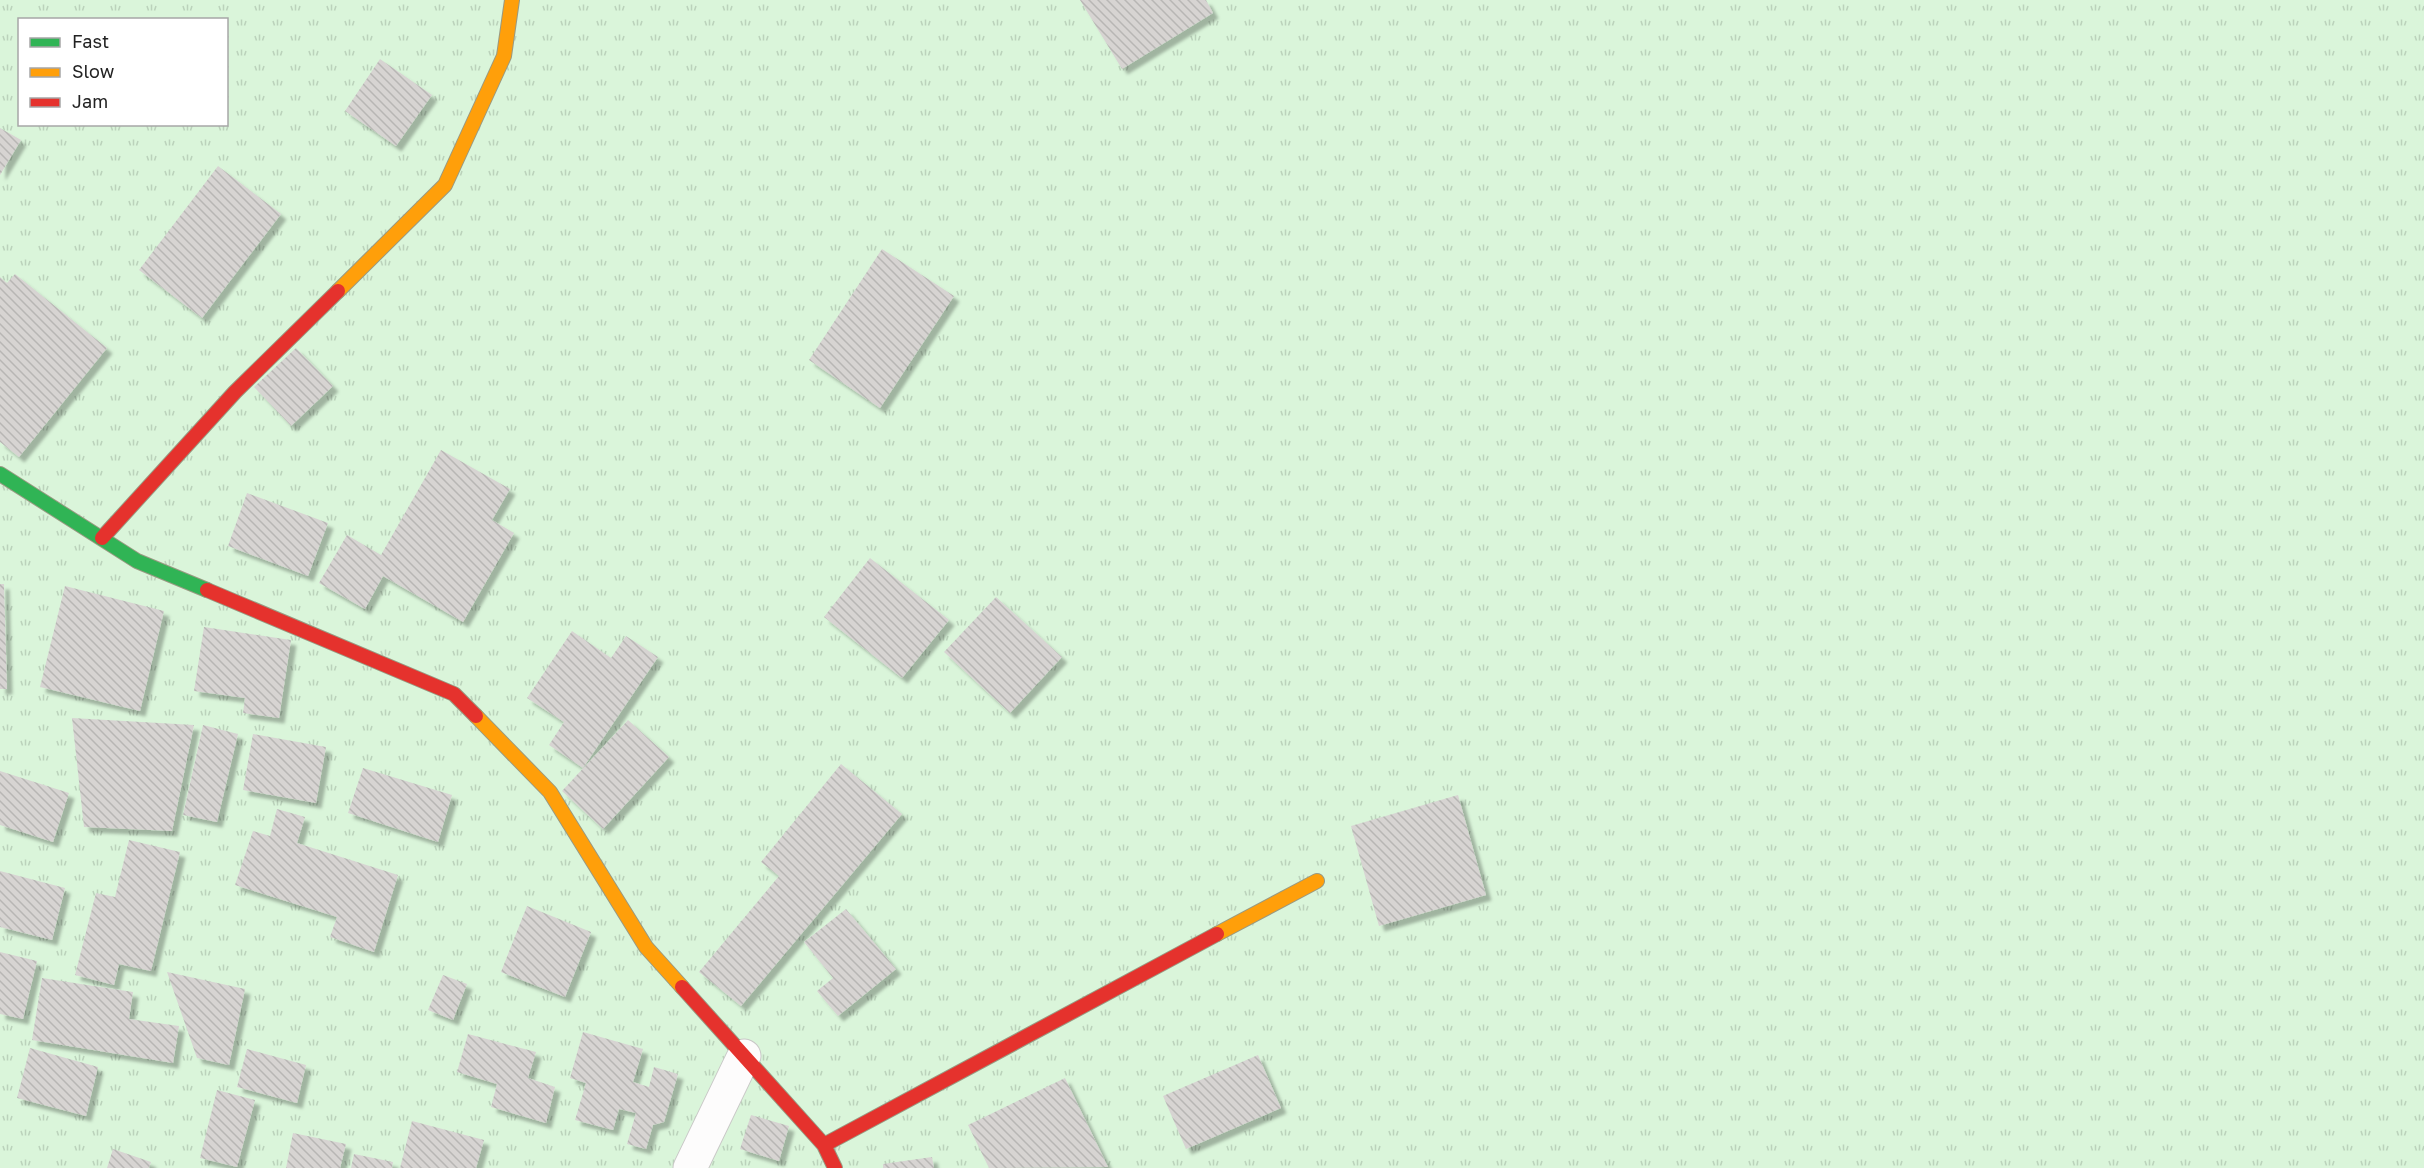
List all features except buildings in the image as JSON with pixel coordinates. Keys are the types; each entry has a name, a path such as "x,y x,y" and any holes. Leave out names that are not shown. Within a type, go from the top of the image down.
{"street":[{"path":"102,538 236,392 445,185 504,56 512,0"},
{"path":"0,474 137,561 454,694 550,792 646,947 824,1145 835,1168"},
{"path":"824,1145 1317,881"},
{"path":"690,1168 744,1056"}],"green space":[{"path":"0,0 2424,0 2424,1168 0,1168"}],"traffic: fast":[{"path":"0,474 137,561 207,590"}],"traffic: slow":[{"path":"338,291 445,185 504,56 512,0"},
{"path":"476,716 550,792 646,947 682,987"},
{"path":"1217,934 1317,881"}],"traffic: jam":[{"path":"102,538 235,392 338,291"},
{"path":"207,590 454,694 476,716"},
{"path":"824,1145 1217,934"},
{"path":"682,987 824,1145 835,1168"}]}
